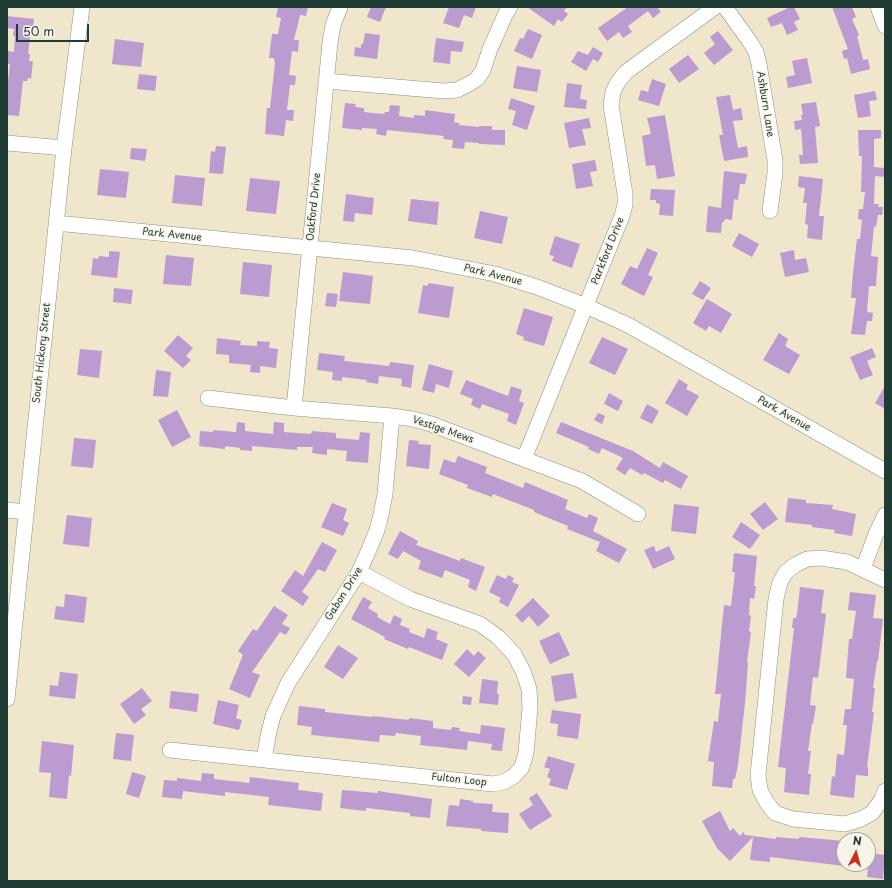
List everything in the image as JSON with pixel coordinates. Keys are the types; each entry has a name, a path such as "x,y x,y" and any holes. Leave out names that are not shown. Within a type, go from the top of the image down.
{"street":[{"name":"South Hickory Street","path":"7,699 64,148 82,7"},
{"name":"Oakford Drive","path":"294,408 330,43 333,25 340,7"},
{"path":"326,81 444,91 457,90 477,79 483,70 502,20 510,7"},
{"name":"Parkford Drive","path":"524,459 622,216 625,205 625,194 611,105 613,92 618,82 626,72 715,7"},
{"name":"Ashburn Lane","path":"725,7 756,52 759,64 775,160 775,173 770,211"},
{"path":"878,7 885,26"},
{"path":"7,143 64,148"},
{"name":"Park Avenue","path":"56,223 413,258 495,274 537,287 628,324 885,471"},
{"name":"Vestige Mews","path":"208,398 413,419 431,424 582,481 638,514"},
{"name":"Gabon Drive","path":"264,760 273,716 288,683 359,572 368,552 381,515 385,494 392,416"},
{"path":"7,510 26,512"},
{"path":"863,569 885,515"},
{"path":"885,580 848,562 821,558 792,561 780,582 776,599 758,775 763,806 775,813 800,820 845,824 861,819 875,818 885,791"},
{"name":"Fulton Loop","path":"170,750 493,784 504,782 514,776 522,767 526,753 530,708 529,689 523,671 514,654 498,637 480,624 410,599 359,572"}],"building":[{"path":"278,7 308,7 306,16 300,15 294,40 299,40 298,52 292,51 289,75 296,76 295,85 290,85 287,110 294,110 293,121 286,120 284,136 265,134 267,108 270,108 275,63 274,58 269,58 272,34 278,34 281,18 276,17"},
{"path":"371,7 386,7 380,22 367,17"},
{"path":"449,7 476,7 472,18 464,15 459,28 443,23"},
{"path":"527,7 567,7 564,11 568,14 562,22 558,19 554,26"},
{"path":"628,7 657,7 661,12 653,18 648,11 628,26 632,32 623,38 619,32 607,41 598,28"},
{"path":"790,7 794,7 800,19 794,22 798,30 787,35 782,23 771,27 767,18"},
{"path":"832,7 852,7 856,17 852,19 859,35 857,36 863,60 868,59 870,69 851,74 847,58 844,59 842,51 848,49"},
{"path":"7,16 34,19 33,29 31,29 28,54 30,54 29,61 33,61 31,79 28,78 27,81 23,81 19,116 7,115 7,91 10,64 7,64 7,51 14,52 15,36 13,36 14,29 7,28"},
{"path":"528,29 542,35 532,59 514,51 520,38 523,39"},
{"path":"718,31 733,50 714,65 704,53 715,44 710,37"},
{"path":"365,33 380,35 377,59 354,56 355,47 361,48"},
{"path":"436,38 464,42 462,52 451,51 450,64 433,62"},
{"path":"115,39 144,43 141,67 112,64"},
{"path":"593,47 603,53 598,62 593,59 586,71 571,62 578,51 588,55"},
{"path":"688,55 699,69 679,83 669,69"},
{"path":"807,58 812,83 788,88 786,77 795,75 792,61"},
{"path":"517,66 541,70 537,92 513,88"},
{"path":"139,74 157,76 155,91 137,89"},
{"path":"652,79 666,84 659,106 638,100 641,90 648,92"},
{"path":"567,83 582,85 580,99 587,100 586,109 564,107"},
{"path":"875,91 877,100 869,101 871,116 858,118 854,95"},
{"path":"730,95 733,110 741,108 743,120 733,121 738,148 747,146 748,157 724,161 719,135 723,135 716,97"},
{"path":"511,98 535,106 527,130 512,125 516,111 508,109"},
{"path":"816,102 820,126 815,127 818,163 800,164 799,155 803,155 801,129 795,130 794,121 802,120 801,115 803,115 801,104"},
{"path":"345,103 356,104 355,107 364,108 364,112 384,114 385,112 389,112 390,105 400,106 399,116 414,118 414,115 425,116 425,110 455,114 454,122 459,123 459,125 479,127 492,126 492,130 505,130 505,145 465,142 464,149 452,148 453,140 443,139 444,136 387,130 386,136 376,134 377,129 362,128 362,130 342,128"},
{"path":"665,115 675,176 657,179 655,165 646,166 642,136 651,134 647,118"},
{"path":"589,118 591,128 582,129 586,145 569,148 564,123"},
{"path":"858,130 881,130 881,138 874,139 874,167 885,168 885,177 875,176 874,204 879,204 878,207 883,207 882,215 878,215 876,227 874,226 871,256 878,257 876,286 869,286 867,311 873,313 872,321 867,321 865,335 851,334 856,298 851,298 853,273 857,239 860,239 862,220 858,219 859,209 863,209 865,192 861,192 862,156 859,156"},
{"path":"216,146 226,147 223,174 209,173 211,151 215,152"},
{"path":"131,148 147,149 145,161 130,159"},
{"path":"595,160 597,171 590,172 593,186 576,189 572,164"},
{"path":"100,169 129,172 126,198 97,195"},
{"path":"724,171 747,174 745,184 740,184 738,200 734,199 732,220 725,219 724,222 722,222 721,233 706,232 708,206 721,208"},
{"path":"175,175 205,178 202,206 172,203"},
{"path":"799,176 823,179 819,216 824,216 822,240 807,238 808,225 805,224 807,203 803,203 805,188 798,187"},
{"path":"250,178 280,181 276,214 246,211"},
{"path":"651,189 675,190 673,216 659,215 660,204 656,203 656,200 650,200"},
{"path":"346,194 374,198 372,215 355,213 354,222 343,221"},
{"path":"411,199 439,202 437,225 408,221"},
{"path":"480,211 508,217 502,244 474,238"},
{"path":"739,233 759,244 752,257 732,246"},
{"path":"555,236 580,244 572,268 552,261 554,256 549,255"},
{"path":"647,248 658,253 648,275 653,277 644,296 621,284 630,266 637,269"},
{"path":"794,250 795,260 806,258 809,272 785,277 780,253"},
{"path":"109,251 120,252 117,278 91,275 93,258 98,259 99,256 109,257"},
{"path":"166,255 194,258 191,286 163,284"},
{"path":"243,262 272,265 269,297 240,294"},
{"path":"343,272 373,276 370,304 339,301"},
{"path":"700,281 711,288 703,300 692,294"},
{"path":"428,283 454,287 449,318 418,313 423,285 428,286"},
{"path":"114,288 133,290 131,304 113,302"},
{"path":"327,293 338,294 336,307 325,306"},
{"path":"707,299 732,314 721,333 709,326 706,331 693,323"},
{"path":"524,308 553,317 544,346 523,340 524,337 516,334"},
{"path":"779,333 788,339 785,346 800,355 789,374 763,360"},
{"path":"178,335 193,348 186,356 191,360 183,368 164,351"},
{"path":"602,337 628,349 615,375 589,363"},
{"path":"217,338 241,341 240,345 257,346 257,341 270,342 269,348 278,349 276,368 260,366 260,373 250,372 251,365 229,363 229,355 216,354"},
{"path":"872,348 876,357 867,361 873,375 860,380 850,357"},
{"path":"80,349 102,351 99,378 77,375"},
{"path":"319,353 345,356 344,361 389,366 390,362 414,365 411,388 401,386 402,379 379,376 378,384 366,382 367,380 342,377 342,381 332,380 333,372 317,370"},
{"path":"429,364 453,371 449,388 436,384 434,393 422,390"},
{"path":"156,370 171,372 168,397 153,396"},
{"path":"679,379 688,385 686,389 699,396 687,416 665,403"},
{"path":"466,380 508,396 511,386 522,390 519,401 524,403 516,425 507,421 509,414 482,404 480,409 471,405 473,399 460,394"},
{"path":"885,386 885,409 875,403"},
{"path":"609,393 623,401 618,411 604,404"},
{"path":"647,404 659,411 652,424 640,418"},
{"path":"177,410 191,437 172,447 158,420"},
{"path":"598,413 605,416 602,424 594,420"},
{"path":"237,422 245,423 245,431 273,434 274,422 284,423 284,432 311,434 312,431 336,433 336,438 359,440 360,432 370,433 368,463 346,461 347,451 327,449 327,455 312,453 313,447 297,447 297,450 252,446 252,451 240,450 240,448 225,446 225,449 199,446 200,431 213,432 213,430 236,432"},
{"path":"561,422 633,451 660,468 663,462 688,476 681,489 665,480 663,483 644,473 642,475 630,468 625,475 616,469 623,458 602,448 599,454 588,449 589,447 556,433"},
{"path":"74,438 96,440 93,468 71,466"},
{"path":"409,440 419,441 418,444 431,445 429,469 406,466"},
{"path":"458,456 487,467 485,473 523,488 525,482 568,500 565,509 587,518 589,514 598,518 593,531 627,549 619,563 596,551 600,542 567,529 568,526 534,512 534,510 493,494 492,497 467,488 468,485 439,474 444,459 455,463"},
{"path":"788,498 806,500 806,503 833,505 832,509 856,514 852,536 834,533 835,530 812,527 812,525 785,522"},
{"path":"765,502 778,519 763,530 750,514"},
{"path":"332,503 347,509 343,520 349,523 343,536 321,527"},
{"path":"674,504 699,507 696,534 671,531"},
{"path":"67,515 92,518 89,547 63,544"},
{"path":"741,522 760,535 750,549 732,537"},
{"path":"400,531 418,541 416,545 460,561 461,558 485,567 476,591 468,587 470,580 445,570 442,578 418,569 421,561 403,551 398,559 388,554"},
{"path":"322,542 337,550 325,572 318,569 302,592 309,597 303,606 281,591 295,570 303,576"},
{"path":"654,546 656,552 669,546 675,559 653,569 644,550"},
{"path":"734,553 757,556 754,599 750,598 749,615 751,616 749,631 751,632 747,662 745,703 738,765 735,779 733,779 732,788 712,786 714,762 708,761 714,721 718,722 721,694 715,694 724,605 731,606 735,572 732,572"},
{"path":"497,575 506,579 508,575 514,578 512,582 519,585 508,607 499,602 501,598 489,592"},
{"path":"800,587 824,590 821,613 826,614 818,678 813,677 810,705 816,706 808,751 811,751 808,774 811,774 809,795 784,792 786,768 778,767 794,628 792,628 793,618 796,618 797,614"},
{"path":"850,592 876,595 873,618 883,619 873,688 875,688 872,712 874,712 867,767 868,776 856,775 854,798 830,795 832,776 835,777 837,754 844,755 847,725 843,725 845,709 851,709 854,679 846,678 849,639 852,639 856,611 848,610"},
{"path":"65,594 87,597 84,623 54,619 56,606 64,607"},
{"path":"363,597 372,602 368,608 378,614 377,617 390,624 394,615 402,619 400,625 410,629 409,632 424,638 427,628 438,632 436,639 448,644 442,660 409,647 408,649 384,639 385,637 351,619"},
{"path":"533,598 550,616 538,627 529,616 522,623 515,615"},
{"path":"274,606 288,615 282,624 290,628 286,635 280,632 252,672 260,675 250,698 229,689 243,655 238,651 253,629 257,631"},
{"path":"559,632 570,655 550,664 539,641"},
{"path":"338,645 358,658 343,679 324,667"},
{"path":"467,649 474,656 478,651 486,658 469,677 454,664"},
{"path":"60,672 78,674 75,699 49,696 50,685 58,686"},
{"path":"573,673 577,698 555,702 551,676"},
{"path":"482,679 498,681 498,705 479,703"},
{"path":"142,688 152,701 141,709 146,715 134,724 120,704"},
{"path":"171,691 199,694 197,712 169,708"},
{"path":"463,696 472,697 471,705 462,704"},
{"path":"218,700 239,705 236,718 242,720 239,730 213,724"},
{"path":"299,706 325,709 325,712 433,721 433,728 451,730 452,727 460,728 459,731 480,734 481,725 505,728 502,751 491,750 492,744 468,741 467,750 420,745 421,736 396,733 395,736 380,735 379,742 311,735 312,727 297,725"},
{"path":"552,710 581,714 578,739 557,736 558,724 550,723"},
{"path":"116,733 134,735 131,761 113,759"},
{"path":"42,741 74,745 67,799 49,797 51,773 39,772"},
{"path":"548,756 575,764 567,790 549,785 551,779 547,777 550,769 544,767"},
{"path":"132,772 146,776 139,798 126,794"},
{"path":"202,773 214,774 214,779 249,783 250,777 299,783 298,790 323,793 321,811 268,805 269,797 225,792 225,796 183,791 182,799 162,797 164,780 177,781 177,778 201,781"},
{"path":"342,790 378,793 378,791 432,799 430,818 410,816 410,813 366,808 366,811 340,808"},
{"path":"537,793 552,816 530,830 519,814 533,805 529,798"},
{"path":"460,799 473,801 473,803 493,804 492,812 509,813 508,833 446,826 449,805 459,806"},
{"path":"720,811 730,831 733,828 740,836 743,832 745,835 776,839 776,837 799,839 799,837 836,840 836,865 770,857 770,862 750,860 753,837 730,861 717,848 702,821"},
{"path":"876,854 885,855 883,879 867,877 867,872 876,872"}]}
